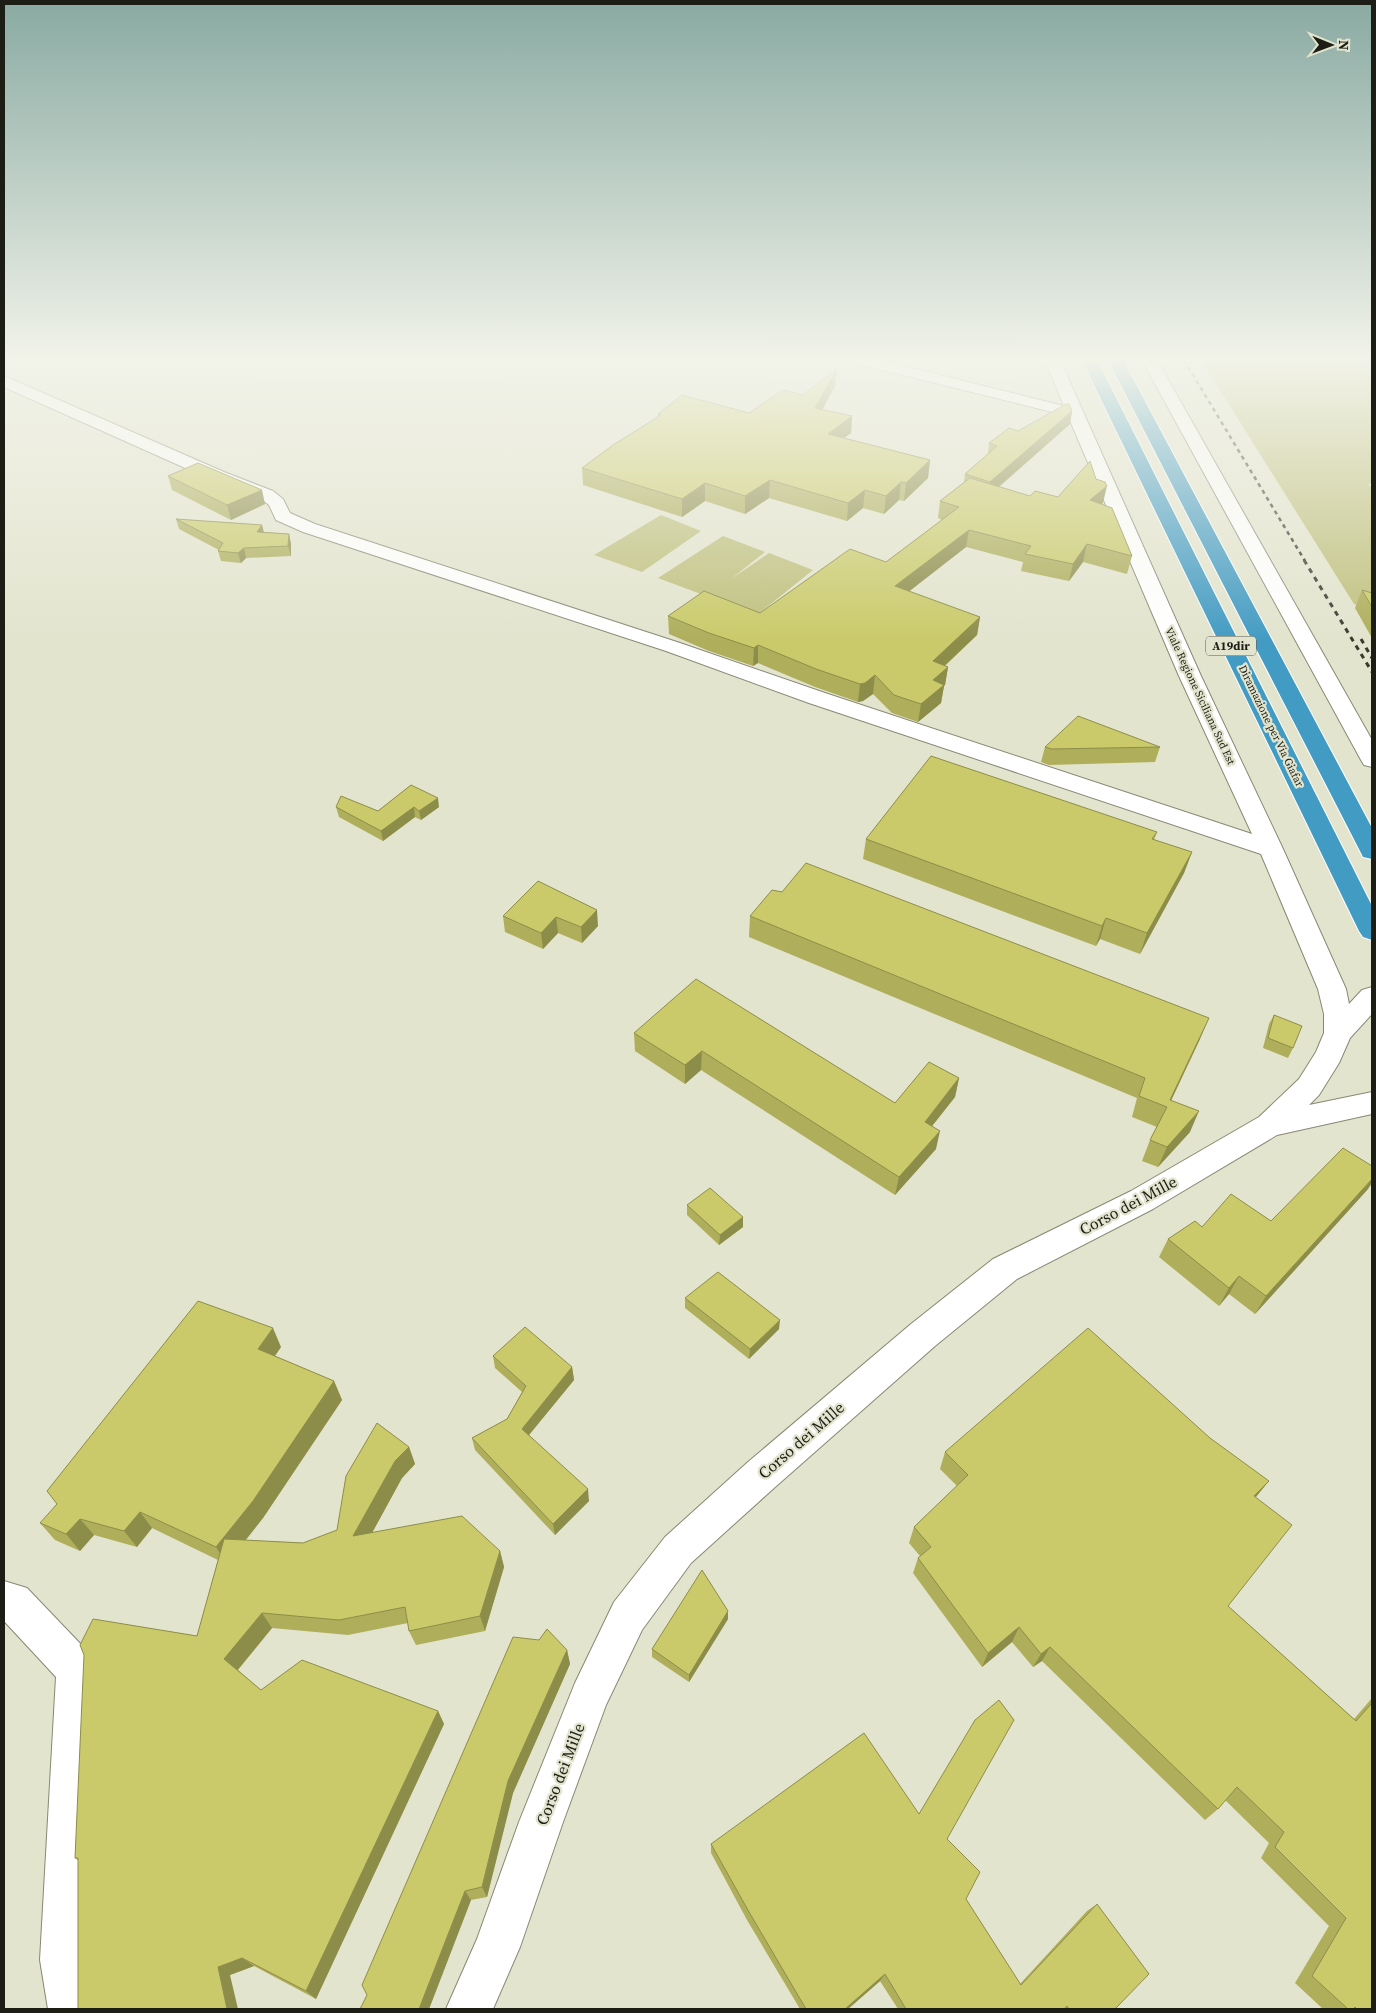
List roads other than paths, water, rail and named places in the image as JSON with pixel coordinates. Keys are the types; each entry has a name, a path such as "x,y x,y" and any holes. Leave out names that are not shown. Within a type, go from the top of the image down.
{"highway":[{"name":"Diramazione per Via Giafar","path":"1136,454 1372,931"},
{"name":"A19dir","path":"1164,454 1372,851"}],"street":[{"path":"168,454 267,495 277,503 282,516 309,528 672,647 818,698 1271,849"},
{"name":"Viale Regione Siciliana Sud Est","path":"1093,454 1190,676 1271,849 1332,989 1338,1014 1338,1033"},
{"path":"1201,454 1372,760"},
{"name":"Viale Regione Siciliana Sud Est","path":"1270,1125 1309,1087 1329,1055 1338,1033 1372,997"},
{"name":"Corso dei Mille","path":"469,2009 497,1947 541,1822 589,1697 628,1616 678,1550 923,1334 1005,1269 1142,1200 1270,1125 1372,1103"},
{"path":"4,1600 13,1602 77,1669 63,1960 71,2009"}],"railway":[{"path":"1241,454 1305,561"},
{"path":"1304,560 1372,672"},
{"path":"1361,639 1372,658"}]}
